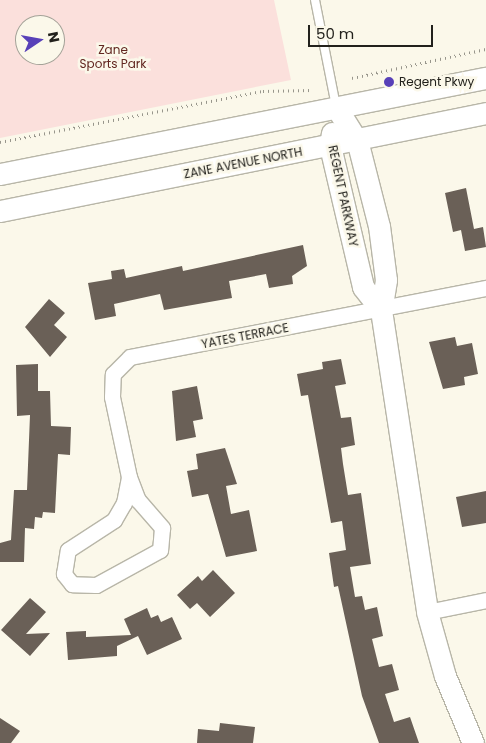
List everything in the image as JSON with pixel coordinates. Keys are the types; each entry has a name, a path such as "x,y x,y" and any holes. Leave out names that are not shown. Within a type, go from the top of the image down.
{"main road":[{"path":"0,174 486,78"},
{"name":"REGENT PARKWAY","path":"336,108 357,140 379,226 386,280 381,310 427,612 445,676 473,743"},
{"name":"REGENT PARKWAY","path":"336,108 330,146 363,287 381,310"},
{"name":"ZANE AVENUE NORTH","path":"0,211 486,114"}],"street":[{"name":"YATES TERRACE","path":"129,477 124,503 114,520 68,550 63,568 72,584 96,585 160,550 162,528 138,500 129,477 112,397 113,374 130,357 381,310 486,288"},
{"path":"427,612 486,600"}],"lane":[{"path":"315,0 336,108"}],"path":[{"path":"352,78 486,49"},
{"path":"0,142 262,91 312,90"}],"green space":[{"name":"Zane Sports Park","path":"0,0 274,0 291,80 0,138"}],"building":[{"path":"466,188 474,229 483,227 486,247 465,251 461,230 453,232 445,193"},
{"path":"303,245 307,266 292,276 293,284 269,288 266,274 229,281 232,298 164,310 160,294 114,304 116,316 95,320 88,283 112,279 111,271 124,269 126,278 182,266 183,271"},
{"path":"49,299 65,313 54,325 67,337 50,357 25,327"},
{"path":"455,337 457,346 472,343 478,374 464,377 465,385 443,389 429,342"},
{"path":"341,359 346,384 335,386 341,418 351,417 355,445 341,448 343,464 348,495 361,493 371,564 350,567 355,597 362,596 365,610 377,607 383,636 372,639 379,667 392,664 399,690 385,694 394,722 410,717 419,743 379,743 362,696 338,586 334,587 329,553 346,550 342,521 331,523 308,395 301,396 297,374 323,369 322,362"},
{"path":"38,364 38,391 50,391 51,426 71,427 70,455 58,454 55,513 43,512 42,518 35,517 34,529 25,528 24,562 0,562 0,543 11,540 14,490 27,490 30,415 17,416 16,365"},
{"path":"197,386 203,419 193,421 196,437 176,441 172,391"},
{"path":"225,448 237,484 226,486 231,514 249,510 257,551 226,557 208,494 192,497 187,471 198,469 196,454"},
{"path":"486,491 486,523 462,527 456,497"},
{"path":"213,570 235,593 210,617 197,603 190,609 177,595 198,576 202,581"},
{"path":"30,598 46,612 26,634 50,633 30,656 1,630"},
{"path":"147,608 151,618 158,615 161,622 172,617 182,639 147,655 138,636 117,646 117,656 68,660 66,632 86,631 86,637 131,635 124,619"},
{"path":"0,718 20,731 11,743 0,743"},
{"path":"220,723 255,727 253,743 197,743 198,729 219,731"}],"place":[{"name":"Regent Pkwy","path":"389,82"}]}
